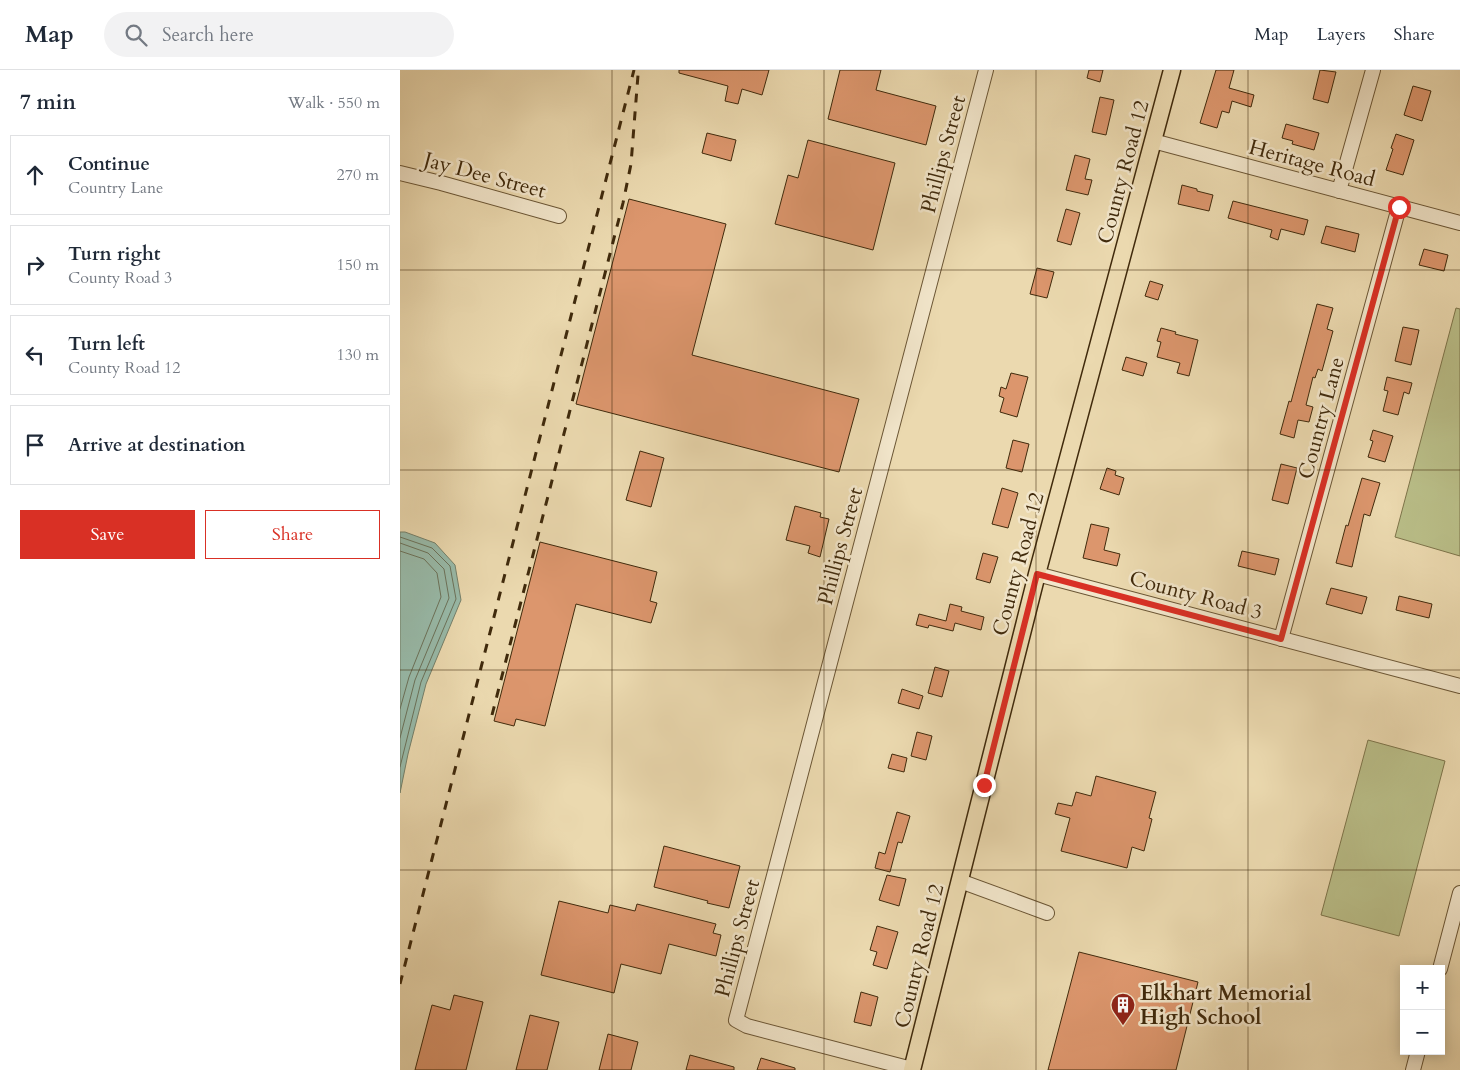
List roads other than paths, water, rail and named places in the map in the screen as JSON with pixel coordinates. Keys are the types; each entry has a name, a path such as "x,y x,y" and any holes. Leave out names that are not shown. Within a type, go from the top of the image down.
{"main road":[{"name":"County Road 12","path":"912,1070 1037,574 1172,70"}],"street":[{"name":"Phillips Street","path":"912,1070 747,1026 736,1020 986,70"},
{"path":"1339,191 1372,70"},
{"name":"Heritage Road","path":"1153,141 1460,223"},
{"name":"Jay Dee Street","path":"400,173 559,216"},
{"name":"Country Lane","path":"1281,639 1399,207"},
{"name":"County Road 3","path":"1037,574 1460,686"},
{"path":"960,881 1047,913"},
{"path":"1441,965 1460,893"},
{"path":"1413,1070 1417,1055"}],"water":[{"path":"400,532 435,543 455,565 461,600 426,684 400,793"}],"railway":[{"path":"400,984 634,70"},
{"path":"492,715 623,203 631,164 638,75"}],"place":[{"name":"Elkhart Memorial High School","path":"1123,1026"}]}
